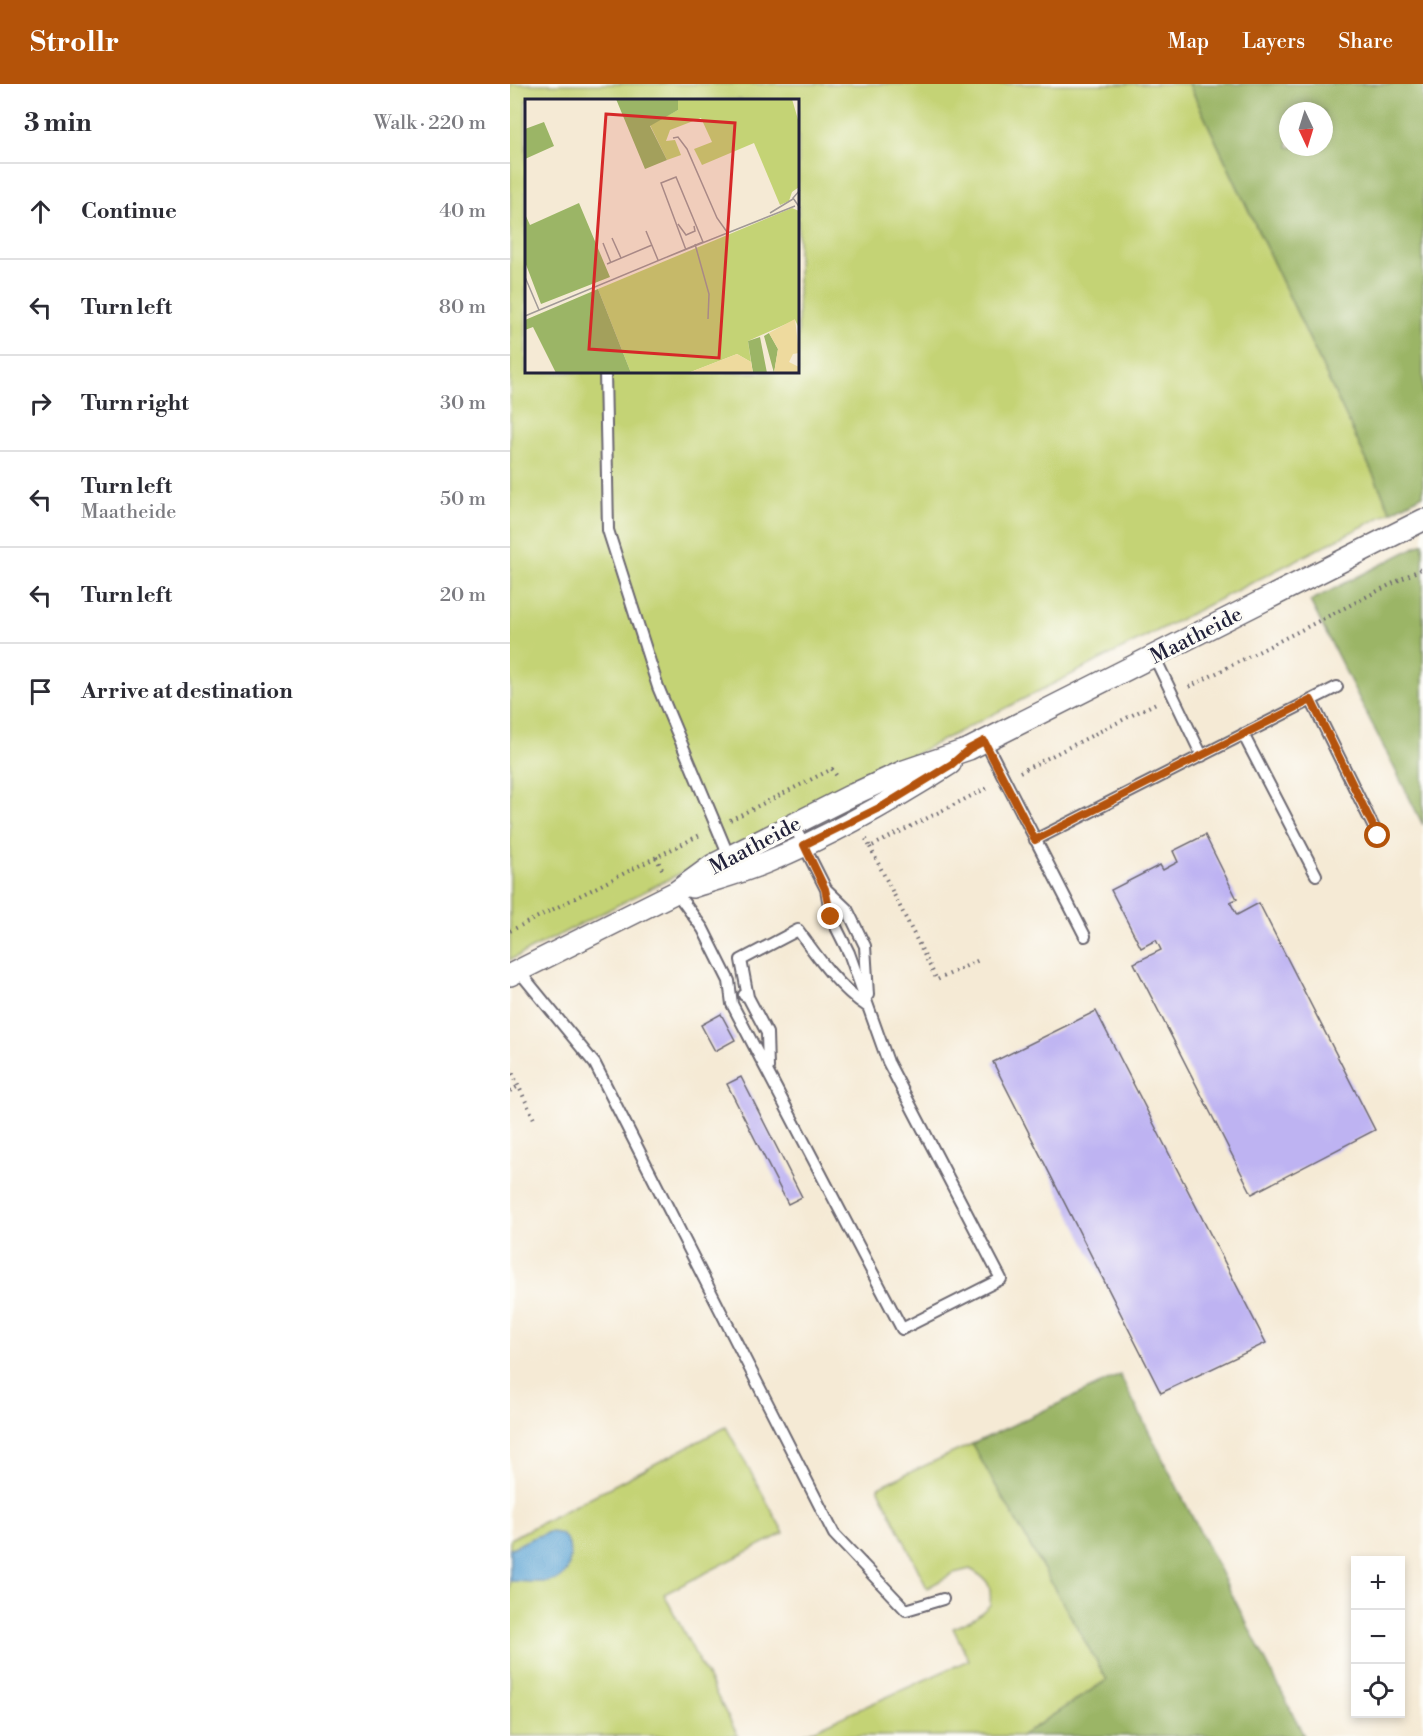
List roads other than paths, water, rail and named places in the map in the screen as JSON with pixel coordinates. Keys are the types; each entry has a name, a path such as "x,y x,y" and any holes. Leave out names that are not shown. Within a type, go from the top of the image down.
{"street":[{"name":"Maatheide","path":"733,865 794,824 904,771 977,745 1423,520"},
{"name":"Maatheide","path":"514,973 676,892 713,865 764,863 804,845 885,805 952,764 977,745"}],"lane":[{"path":"605,374 608,530 658,687 733,865"},
{"path":"1154,656 1202,756"},
{"path":"1035,840 1337,687"},
{"path":"1311,700 1378,836"},
{"path":"1244,734 1316,875"},
{"path":"977,745 1035,840 1085,936"},
{"path":"676,892 703,929 730,984 732,1005 902,1329 1000,1279 888,1062 849,953 831,917 825,889 794,824"},
{"path":"825,889 847,909 865,946 868,1007"},
{"path":"768,1071 767,1033 748,997 741,960 798,930 823,965 868,1007"},
{"path":"514,973 595,1064 834,1534 906,1610 943,1599"},
{"path":"730,984 748,997"}],"water":[{"path":"549,1532 564,1537 570,1548 567,1570 561,1578 537,1582 510,1581 510,1549"}]}
